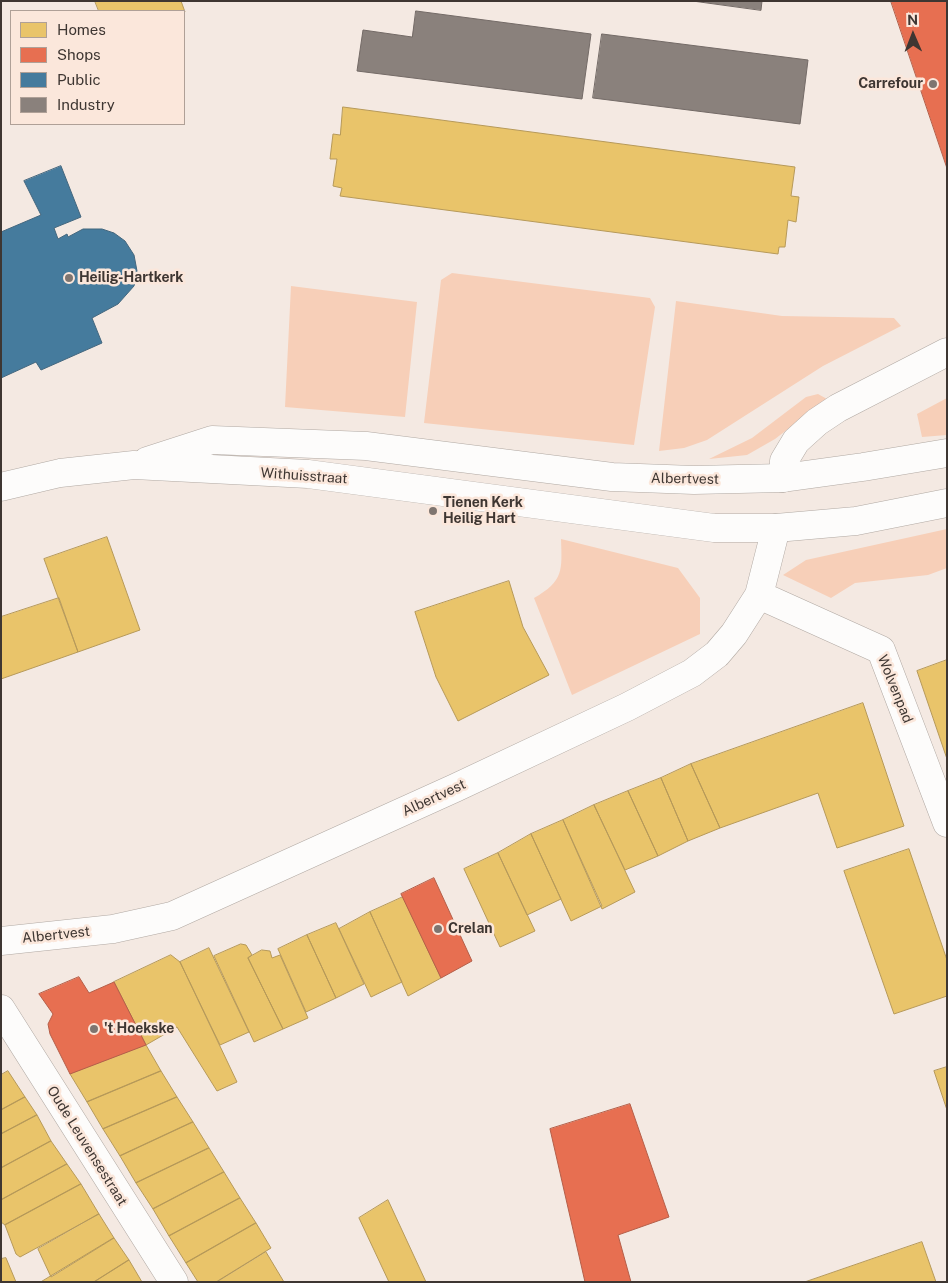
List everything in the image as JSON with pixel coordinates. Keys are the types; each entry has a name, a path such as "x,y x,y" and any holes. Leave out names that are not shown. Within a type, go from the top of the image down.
{"main road":[{"path":"783,478 784,461 796,441 817,422 838,408 947,352"},
{"name":"Withuisstraat","path":"134,465 212,440 320,444"},
{"name":"Albertvest","path":"320,444 366,446 612,476 694,480 783,478 947,453"},
{"name":"Withuisstraat","path":"1,487 60,473 134,465 308,474 714,528 776,528"},
{"path":"776,528 856,521 947,503"},
{"name":"Albertvest","path":"1,941 113,929 172,916 271,873 618,711 692,673 717,654 734,634 759,595 776,528"},
{"name":"Wolvenpad","path":"759,595 880,650 947,824"},
{"name":"Oude Leuvensestraat","path":"1,1009 174,1282"}],"shaded area":[{"path":"452,273 650,298 655,307 634,445 424,423 441,280"},
{"path":"291,286 417,302 405,417 285,407"},
{"path":"676,301 782,316 894,318 901,326 823,366 707,440 684,448 659,451"},
{"path":"818,394 827,399 775,439 747,455 709,459 752,438 806,397"},
{"path":"947,398 947,435 922,437 917,414"},
{"path":"947,529 947,568 928,575 855,583 831,598 783,575 806,560"},
{"path":"561,539 678,568 700,598 700,634 572,695 534,598 551,586 559,574 561,567"}],"building: Homes":[{"path":"95,1 181,1 184,10 99,10"},
{"path":"343,107 795,167 791,196 799,197 796,222 788,220 785,247 779,247 778,254 340,196 342,188 333,186 337,159 330,159 333,134 340,135"},
{"path":"107,537 140,630 78,652 44,559"},
{"path":"509,581 523,627 549,675 458,721 436,677 415,612"},
{"path":"59,598 78,652 1,679 1,617"},
{"path":"947,660 947,759 917,671"},
{"path":"863,703 904,826 837,848 818,793 720,828 691,764"},
{"path":"691,764 720,828 688,841 661,778"},
{"path":"661,778 688,841 658,856 628,791"},
{"path":"628,791 658,856 625,870 594,805"},
{"path":"594,805 635,892 602,909 563,820"},
{"path":"563,820 602,906 571,921 531,834"},
{"path":"531,834 561,899 527,915 498,853"},
{"path":"909,849 947,960 947,996 894,1014 844,871"},
{"path":"498,853 535,931 500,947 464,869"},
{"path":"403,897 441,978 408,996 370,912"},
{"path":"370,912 402,982 371,997 339,929"},
{"path":"336,923 364,984 336,998 307,935"},
{"path":"307,935 336,998 306,1012 278,949"},
{"path":"241,944 246,945 252,955 248,958 283,1029 254,1042 214,956"},
{"path":"209,948 249,1032 220,1045 180,962"},
{"path":"262,950 270,951 272,958 280,955 308,1018 283,1029 248,958"},
{"path":"171,955 180,962 237,1082 217,1091 177,1027 146,1045 114,982"},
{"path":"146,1045 161,1071 87,1102 70,1074"},
{"path":"947,1067 947,1110 934,1071"},
{"path":"8,1071 25,1097 1,1110 1,1075"},
{"path":"161,1071 177,1097 103,1129 87,1102"},
{"path":"25,1097 37,1115 1,1134 1,1110"},
{"path":"177,1097 193,1122 120,1156 103,1129"},
{"path":"37,1115 51,1141 1,1168 1,1134"},
{"path":"193,1122 209,1148 136,1183 120,1156"},
{"path":"51,1141 67,1164 1,1200 1,1168"},
{"path":"209,1148 224,1172 153,1209 136,1183"},
{"path":"67,1164 81,1184 5,1225 1,1222 1,1200"},
{"path":"224,1172 240,1198 169,1236 153,1209"},
{"path":"81,1184 99,1214 20,1257 16,1254 5,1225"},
{"path":"240,1198 256,1223 186,1263 169,1236"},
{"path":"388,1200 426,1282 389,1282 359,1218"},
{"path":"99,1214 114,1238 51,1277 38,1249"},
{"path":"256,1223 271,1248 216,1282 198,1282 186,1263"},
{"path":"114,1238 129,1260 94,1282 41,1282"},
{"path":"922,1242 936,1282 805,1282"},
{"path":"266,1252 284,1282 217,1282"},
{"path":"6,1258 16,1282 1,1282 1,1259"},
{"path":"129,1260 142,1282 94,1282"}],"building: Shops":[{"name":"Carrefour","path":"891,1 947,1 947,168"},
{"name":"Crelan","path":"434,878 472,961 441,978 401,894"},
{"name":"'t Hoekske","path":"79,977 89,993 114,982 146,1045 70,1074 50,1034 48,1024 53,1014 39,994"},
{"path":"630,1104 669,1217 618,1235 631,1282 585,1282 550,1129"}],"building: Public":[{"name":"Heilig-Hartkerk","path":"61,166 81,217 54,228 58,239 67,234 68,237 83,229 102,229 114,233 125,241 134,255 137,271 134,286 118,304 92,318 102,343 41,370 36,362 1,378 1,232 41,215 24,181"}],"building: Industry":[{"path":"693,1 762,1 761,10"},
{"path":"416,11 591,34 582,99 357,71 363,30 412,37"},
{"path":"602,34 808,60 800,124 593,98"}],"place":[{"name":"Carrefour","path":"933,84"},
{"name":"Heilig-Hartkerk","path":"69,278"},
{"name":"Tienen Kerk Heilig Hart","path":"433,511"},
{"name":"Crelan","path":"438,929"},
{"name":"'t Hoekske","path":"94,1029"}]}
